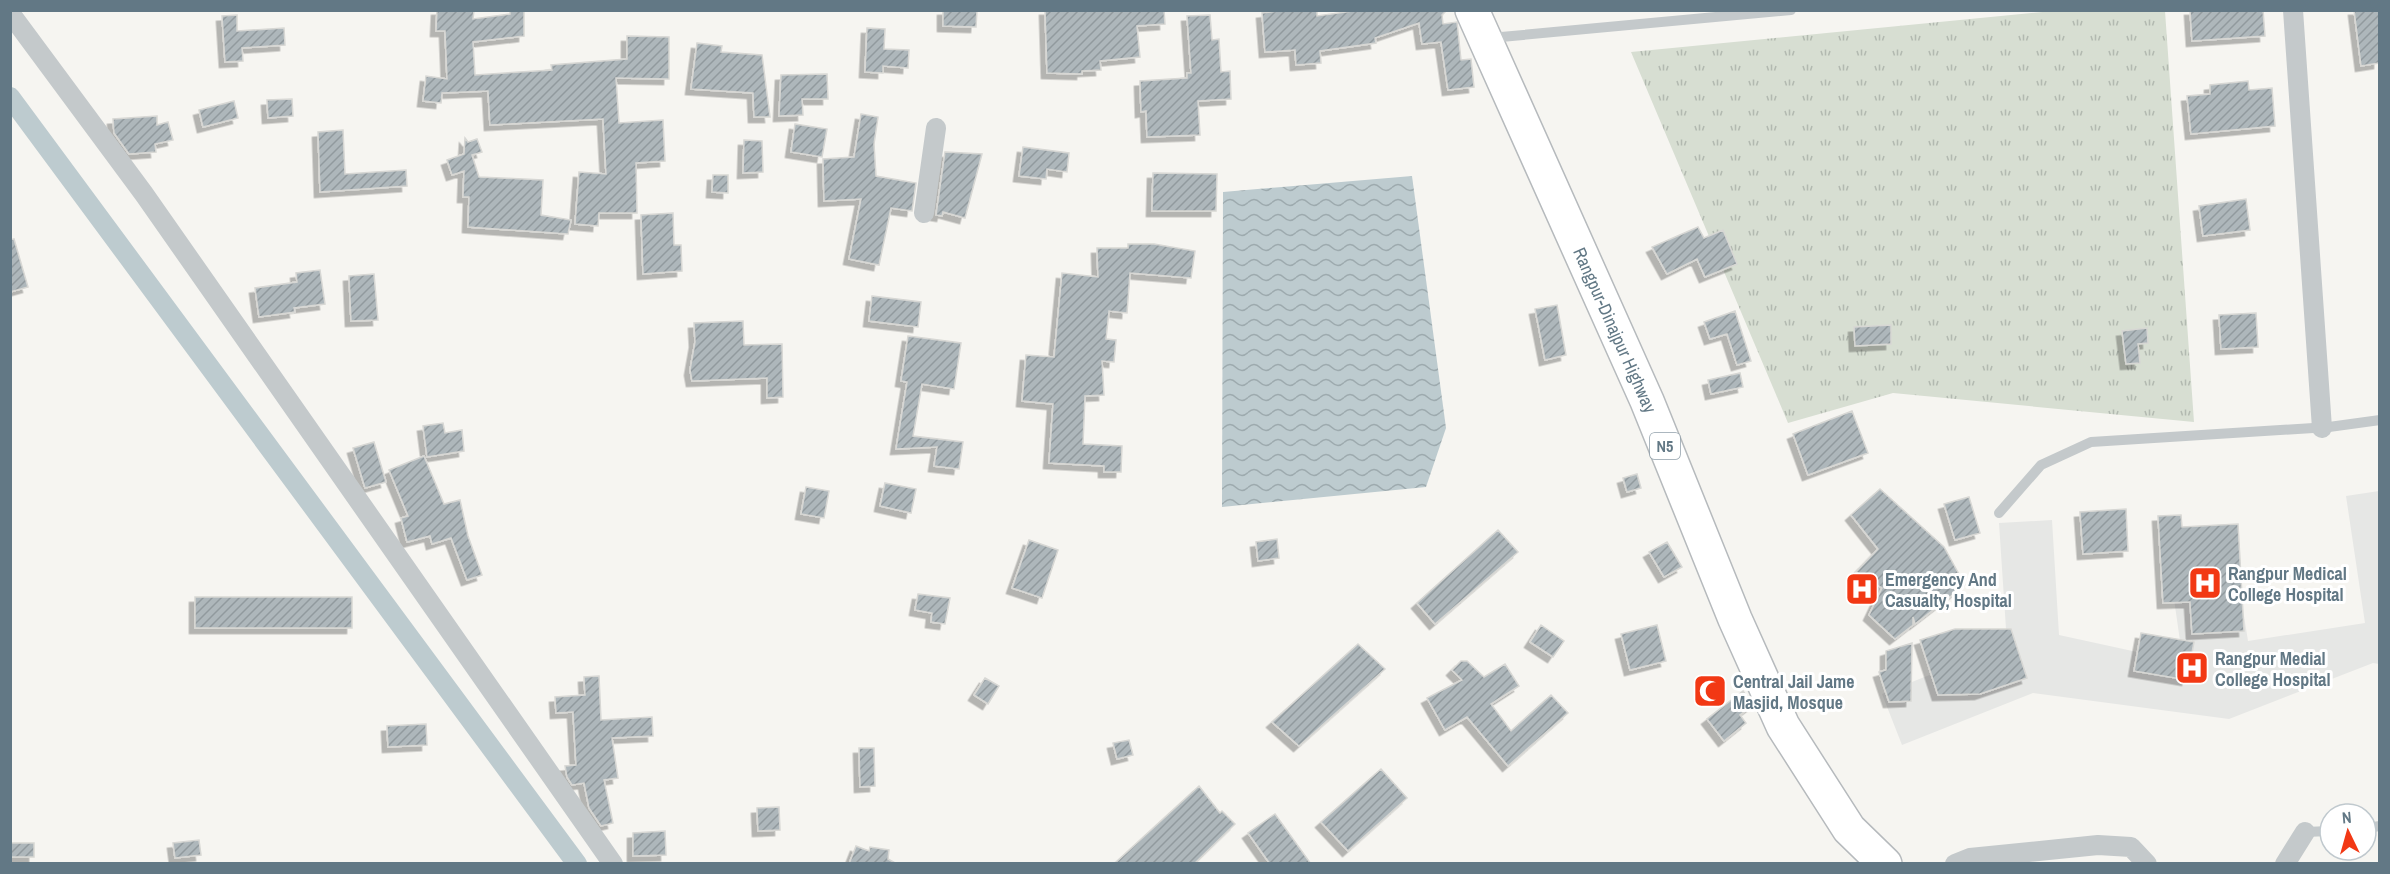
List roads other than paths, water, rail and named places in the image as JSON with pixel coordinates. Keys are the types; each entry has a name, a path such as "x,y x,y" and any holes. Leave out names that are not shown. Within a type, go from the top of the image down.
{"highway":[{"name":"Rangpur-Dinajpur Highway","path":"1479,24 1647,401 1736,619 1784,726 1849,829 1885,864"}],"street":[{"path":"2293,10 2322,428"},
{"path":"10,14 144,194 613,864"},
{"path":"924,213 936,128"},
{"path":"2285,864 2305,832"},
{"path":"1955,864 1970,858 2098,845 2131,847 2147,864"}],"lane":[{"path":"1479,24 1791,10"},
{"path":"1999,513 2041,465 2091,442 2322,428 2379,420"},
{"path":"2305,832 2318,831"}],"water":[{"path":"1412,176 1446,428 1426,487 1222,507 1223,192"}],"waterway":[{"path":"10,97 577,864"}],"place":[{"name":"Rangpur Medical College Hospital","path":"2205,583"},
{"name":"Emergency And Casualty, Hospital","path":"1862,589"},
{"name":"Rangpur Medial College Hospital","path":"2192,668"},
{"name":"Central Jail Jame Masjid, Mosque","path":"1710,691"}]}
